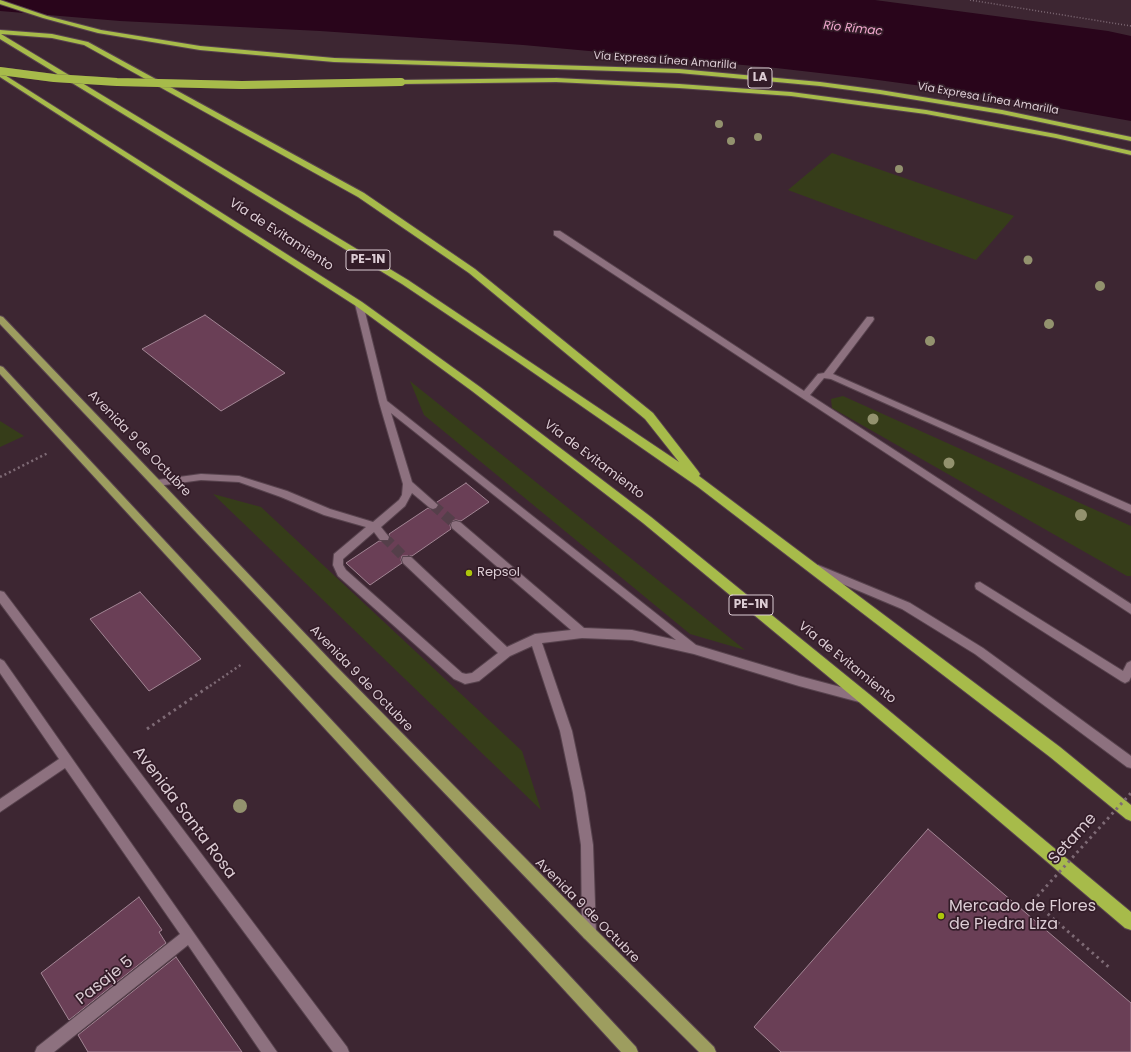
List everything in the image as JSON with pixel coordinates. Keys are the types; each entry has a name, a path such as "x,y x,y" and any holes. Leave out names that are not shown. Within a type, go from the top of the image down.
{"highway":[{"name":"Vía Expresa Línea Amarilla","path":"0,2 71,25 165,44 284,56 384,61 679,71 820,84 902,95 1002,112 1131,138"},
{"path":"0,32 52,36 86,43 361,195 472,271 649,416 702,484"},
{"name":"Vía de Evitamiento","path":"0,36 405,282 702,484 1055,752 1131,814"},
{"name":"Vía Expresa Línea Amarilla","path":"0,73 118,82 219,85 556,80 679,86 791,94 873,104 955,117 1056,136 1131,153"},
{"name":"Vía de Evitamiento","path":"0,73 359,304 476,389 646,520 864,698 1131,922"}],"main road":[{"name":"Avenida 9 de Octubre","path":"0,319 331,668 589,933 709,1052"},
{"path":"0,369 631,1052"}],"street":[{"path":"557,234 1131,610"},
{"path":"359,304 383,402 408,484 408,495 402,503 338,557 338,565 342,573 458,676 465,679 475,678 506,653 535,639 582,633 632,635 694,649 799,681 864,698"},
{"path":"827,375 870,319"},
{"path":"804,396 821,376 827,375 1131,509"},
{"path":"383,402 694,649"},
{"path":"157,483 201,477 240,479 284,494 327,512 374,526 384,537"},
{"path":"408,484 433,505"},
{"path":"456,525 582,633"},
{"path":"407,560 506,653"},
{"path":"809,565 906,606 979,651 1131,763"},
{"path":"980,586 1128,681 1131,666"},
{"name":"Avenida Santa Rosa","path":"0,595 5,611 342,1052"},
{"path":"535,639 566,731 579,793 587,845 589,933"},
{"path":"0,664 270,1052"},
{"path":"0,806 67,760"},
{"name":"Pasaje 5","path":"42,1052 188,936"}],"path":[{"path":"970,0 1131,26"},
{"path":"0,477 54,450"},
{"path":"147,729 243,664"},
{"name":"Setame","path":"1111,969 1033,900 1131,793"}],"green space":[{"path":"832,153 1014,216 976,260 788,190"},
{"path":"410,381 745,650 690,634 424,415"},
{"path":"843,396 1131,526 1131,576 1127,576 832,408 831,399"},
{"path":"0,421 24,436 0,447"},
{"path":"213,494 261,507 522,751 541,810"}],"water":[{"name":"Río Rímac","path":"0,0 875,0 1108,31 1131,36 1131,121 974,93 776,68 523,45 320,31 120,21 0,11"}],"building":[{"path":"205,315 285,373 221,411 142,349"},
{"path":"466,483 489,502 461,521 452,521 450,525 451,529 412,556 402,556 402,563 370,585 346,563 379,541 389,541 389,534 428,508 433,510 436,509 439,505 437,502"},
{"path":"140,592 201,659 149,691 90,619"},
{"name":"Mercado de Flores de Piedra Liza","path":"928,829 1131,1003 1131,1052 781,1052 754,1027"},
{"path":"139,897 162,930 159,932 166,943 69,1020 41,973"},
{"path":"176,957 242,1052 88,1052 78,1035"}],"tunnel":[{"path":"433,505 456,525"},
{"path":"384,537 407,560"}],"place":[{"name":"Repsol","path":"469,573"},
{"name":"Mercado de Flores de Piedra Liza","path":"941,916"}]}
